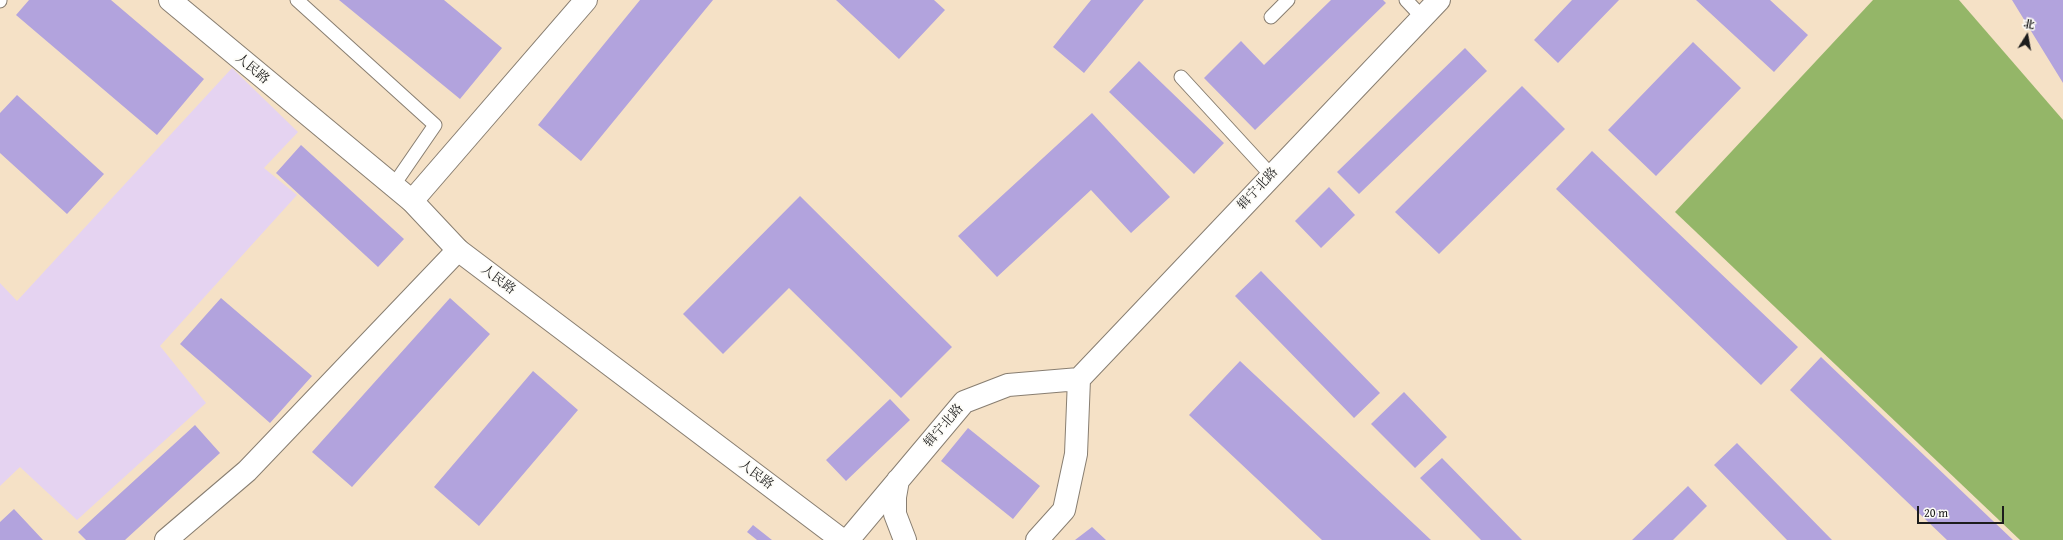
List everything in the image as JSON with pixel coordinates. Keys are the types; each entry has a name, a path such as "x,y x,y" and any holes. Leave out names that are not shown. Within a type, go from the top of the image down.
{"street":[{"name":"人民路","path":"170,0 412,201 458,250 842,540"},
{"path":"412,201 586,0"},
{"name":"辑宁北路","path":"848,540 964,402 1008,385 1079,379 1270,176 1439,0"},
{"path":"166,540 247,471 458,250"},
{"path":"1037,540 1064,510 1076,454 1079,379"},
{"path":"898,480 895,497 895,514 905,540"}],"lane":[{"path":"297,0 435,125 393,186"},
{"path":"1271,17 1288,0"},
{"path":"1406,0 1423,18"},
{"path":"1182,77 1270,176"}],"shaded area":[{"path":"232,68 298,132 264,168 297,195 160,346 206,403 77,520 20,467 0,486 0,283 17,301"}],"green space":[{"path":"1873,0 1959,0 2063,120 2063,540 2020,540 1675,212"}],"building":[{"path":"29,0 111,0 204,79 157,135 16,15"},
{"path":"339,0 444,0 502,48 460,99"},
{"path":"640,0 713,0 581,161 538,125"},
{"path":"836,0 934,0 945,10 899,59"},
{"path":"1091,0 1144,0 1084,73 1053,47"},
{"path":"1331,0 1383,0 1386,3 1255,130 1204,78 1241,41 1264,65"},
{"path":"1572,0 1619,0 1558,63 1534,40"},
{"path":"1696,0 1770,0 1808,35 1774,72"},
{"path":"2012,0 2063,0 2063,83"},
{"path":"1693,42 1741,88 1656,176 1608,130"},
{"path":"1465,48 1487,71 1359,194 1337,172"},
{"path":"1139,61 1224,143 1194,174 1109,92"},
{"path":"1522,86 1565,129 1439,254 1395,212"},
{"path":"17,95 104,174 67,214 0,153 0,113"},
{"path":"1092,113 1170,197 1131,233 1091,190 997,277 958,236"},
{"path":"301,145 404,239 378,267 276,173"},
{"path":"1592,151 1798,347 1761,385 1556,189"},
{"path":"1329,187 1355,215 1321,248 1295,221"},
{"path":"800,196 952,347 901,398 789,288 723,354 683,314"},
{"path":"1261,271 1380,393 1354,418 1235,296"},
{"path":"221,298 312,376 270,423 180,344"},
{"path":"450,298 490,334 352,487 312,452"},
{"path":"1821,357 2013,540 1947,540 1790,390"},
{"path":"1240,361 1431,540 1322,540 1189,415"},
{"path":"533,371 578,410 479,526 434,487"},
{"path":"1404,392 1447,437 1415,468 1371,424"},
{"path":"890,399 910,420 846,481 826,460"},
{"path":"195,425 220,453 125,540 86,540 78,532"},
{"path":"968,428 1040,486 1013,519 941,461"},
{"path":"1737,443 1832,540 1787,540 1714,465"},
{"path":"1442,458 1522,540 1481,540 1420,478"},
{"path":"1688,486 1707,506 1673,540 1632,540"},
{"path":"14,509 43,540 0,540 0,522"},
{"path":"753,525 772,540 757,540 747,532"},
{"path":"1092,527 1106,540 1075,540"}]}
